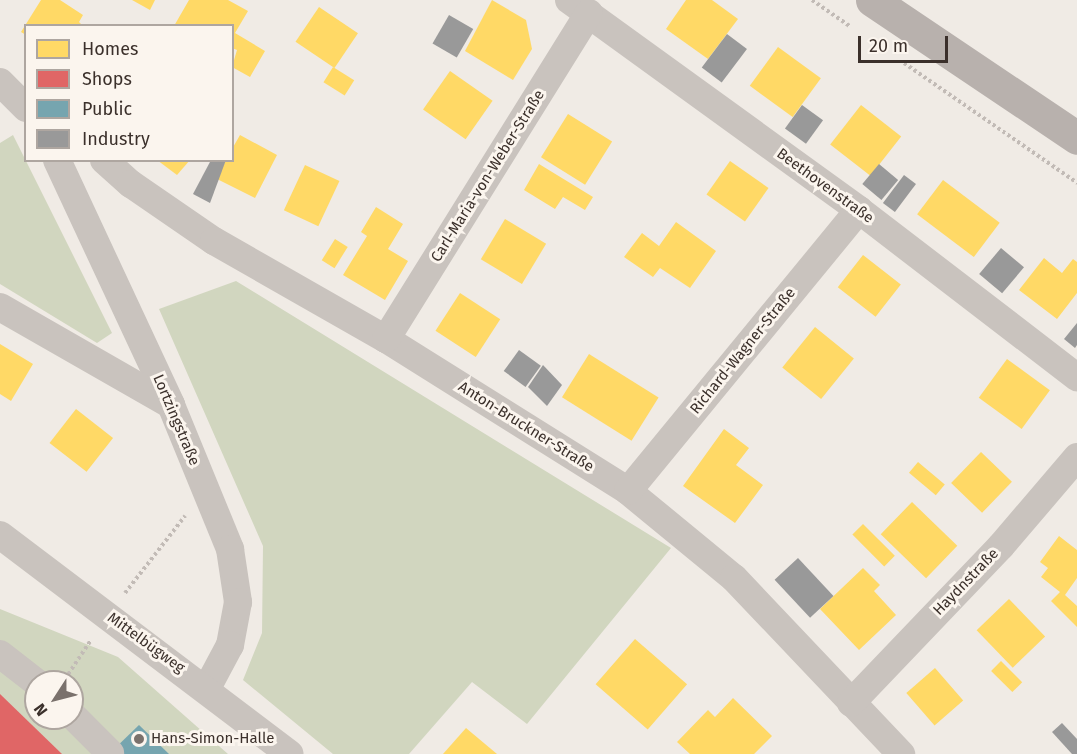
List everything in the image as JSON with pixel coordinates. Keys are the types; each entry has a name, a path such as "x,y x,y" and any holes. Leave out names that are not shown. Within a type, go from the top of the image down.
{"main road":[{"path":"872,0 1077,138"}],"street":[{"name":"Beethovenstraße","path":"579,6 859,210 1077,377"},
{"name":"Carl-Maria-von-Weber-Straße","path":"386,339 579,6"},
{"path":"0,82 24,106"},
{"name":"Lortzingstraße","path":"58,162 171,405 230,549 238,602 230,645 207,688"},
{"name":"Anton-Bruckner-Straße","path":"106,162 131,184 214,241 386,339 628,491 734,578 901,754"},
{"name":"Richard-Wagner-Straße","path":"628,491 859,210"},
{"path":"0,307 171,405"},
{"name":"Haydnstraße","path":"851,703 1001,546 1077,457"},
{"name":"Mittelbügweg","path":"0,535 207,688 290,754"},
{"path":"0,654 24,673"},
{"path":"84,727 110,753"}],"path":[{"path":"812,0 858,31"},
{"path":"896,57 1077,183"},
{"path":"108,615 205,490"},
{"path":"70,670 74,663"}],"green space":[{"path":"13,135 24,157 24,162 26,162 112,333 97,343 0,284 0,143"},
{"path":"236,281 671,548 527,724 472,682 409,754 333,754 243,680 262,633 263,546 159,309"},
{"path":"0,609 118,657 228,754 0,754"}],"building: Homes":[{"path":"41,0 60,0 83,15 79,22 81,24 26,24"},
{"path":"132,0 155,0 150,10"},
{"path":"189,0 228,0 248,11 235,33 265,51 250,77 234,68 237,50 234,49 234,24 175,24"},
{"path":"492,0 526,20 532,49 513,80 465,51"},
{"path":"686,0 712,0 738,19 708,59 666,29"},
{"path":"319,7 358,33 334,68 296,42"},
{"path":"778,47 821,78 793,117 750,86"},
{"path":"333,67 354,80 345,96 323,82"},
{"path":"450,71 493,101 466,139 423,110"},
{"path":"861,105 901,136 870,176 830,144"},
{"path":"568,114 612,142 585,185 541,157"},
{"path":"240,135 277,155 255,198 217,179 225,162 234,162 234,146"},
{"path":"730,161 769,188 745,222 706,195"},
{"path":"160,162 188,162 177,175"},
{"path":"539,164 593,197 585,210 563,197 555,209 524,190"},
{"path":"305,165 339,181 318,226 284,210"},
{"path":"943,180 1000,223 974,257 917,214"},
{"path":"376,207 403,224 388,249 408,261 385,300 343,275 367,236 361,232"},
{"path":"505,219 546,244 522,284 481,259"},
{"path":"676,222 716,251 690,288 660,268 653,277 624,257 642,233 659,246"},
{"path":"335,239 348,247 334,268 322,260"},
{"path":"863,255 901,285 876,317 838,287"},
{"path":"1044,258 1062,273 1073,259 1077,262 1077,293 1057,319 1019,290"},
{"path":"460,293 500,319 476,357 435,331"},
{"path":"815,327 854,358 821,399 782,367"},
{"path":"0,344 33,364 11,401 0,394"},
{"path":"589,354 659,397 632,441 562,397"},
{"path":"1007,359 1050,390 1022,429 979,398"},
{"path":"76,409 113,438 87,472 50,443"},
{"path":"724,429 749,448 736,465 763,485 735,523 683,486"},
{"path":"981,452 1012,482 982,513 951,483"},
{"path":"918,462 945,484 936,495 909,473"},
{"path":"912,502 957,546 926,578 881,534"},
{"path":"863,524 895,556 884,566 852,535"},
{"path":"1059,536 1077,550 1077,578 1065,595 1077,606 1077,627 1051,601 1060,592 1041,577 1048,568 1040,562"},
{"path":"863,568 880,585 874,591 896,615 859,650 820,609"},
{"path":"1009,599 1045,636 1013,668 977,630"},
{"path":"635,639 687,684 648,730 596,684"},
{"path":"1001,661 1022,682 1012,692 991,671"},
{"path":"935,668 963,700 935,725 906,693"},
{"path":"733,698 772,736 754,754 690,754 677,742 708,710 715,717"},
{"path":"466,728 497,754 443,754"}],"building: Shops":[{"path":"0,694 24,717 24,730 37,730 62,754 0,754"}],"building: Public":[{"name":"Hans-Simon-Halle","path":"139,725 169,754 109,754"}],"building: Industry":[{"path":"449,15 473,29 457,58 432,44"},
{"path":"727,34 747,49 722,83 702,68"},
{"path":"802,105 823,120 806,144 785,128"},
{"path":"210,162 225,162 210,203 193,194"},
{"path":"879,164 898,180 881,200 862,184"},
{"path":"904,175 916,184 895,212 883,203"},
{"path":"1001,248 1024,267 1002,293 979,274"},
{"path":"1077,323 1077,345 1075,348 1064,339"},
{"path":"519,350 541,366 526,387 504,371"},
{"path":"543,365 562,385 547,406 528,387"},
{"path":"798,558 833,596 810,618 775,580"},
{"path":"1062,723 1077,739 1077,754 1072,754 1052,732"}],"place":[{"name":"Hans-Simon-Halle","path":"139,739"}]}
